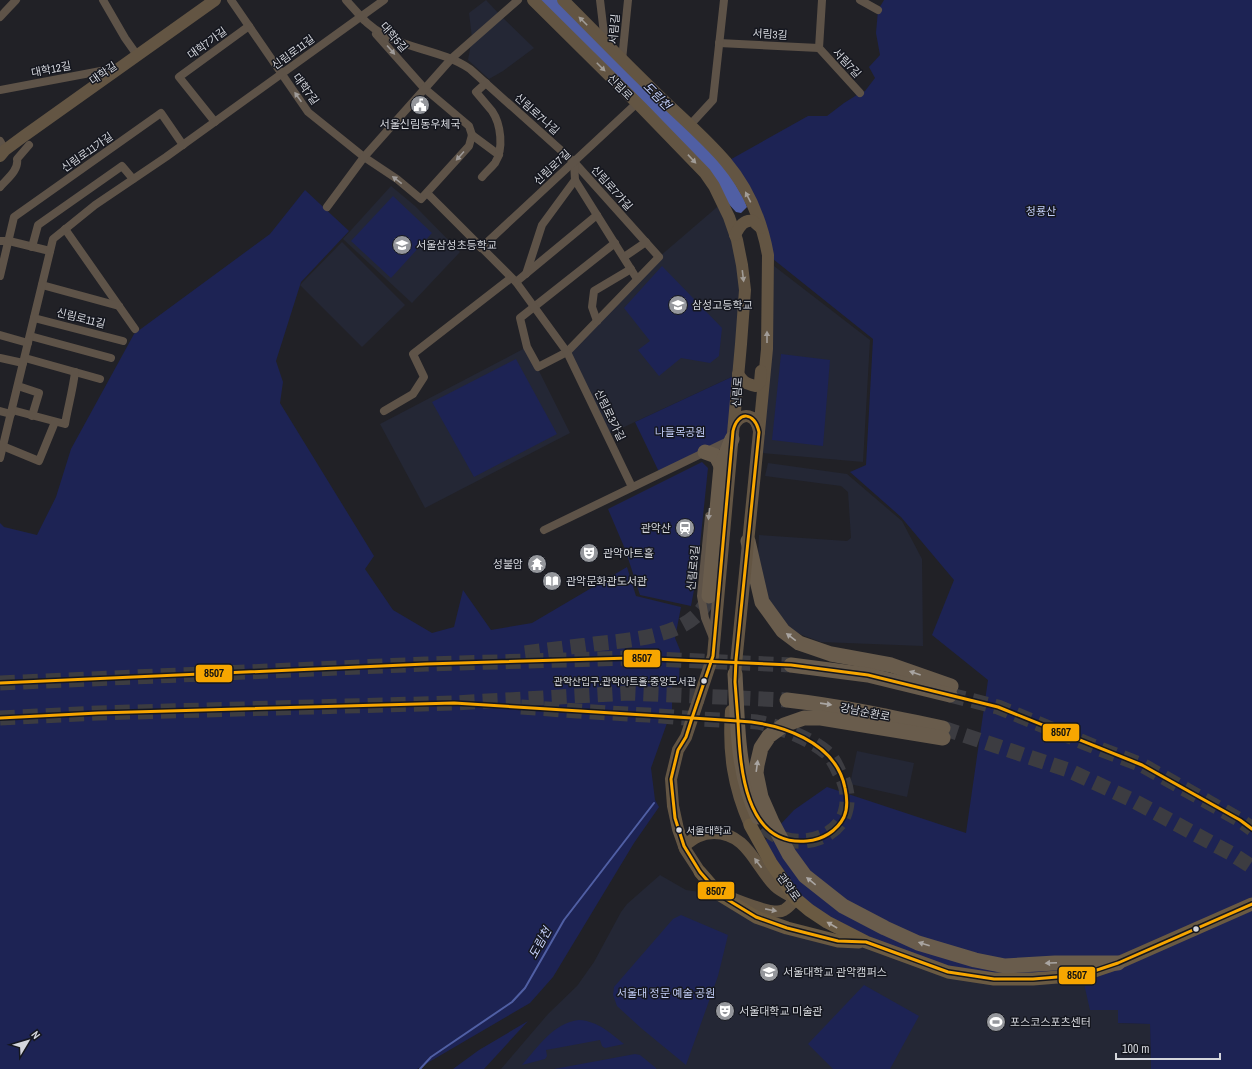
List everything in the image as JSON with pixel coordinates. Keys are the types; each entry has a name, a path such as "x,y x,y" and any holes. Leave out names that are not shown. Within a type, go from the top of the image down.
{"highway":[{"path":"709,596 721,466 733,432"},
{"path":"705,452 716,456 721,466"},
{"path":"748,540 762,602 783,631 799,643 831,654 891,665 951,690 868,675 790,665"},
{"path":"735,674 739,754 754,821"},
{"name":"강남순환로","path":"787,700 862,710 943,733 821,718 804,718 784,725 769,736 761,748 757,765 756,773 761,797 789,854 805,876 843,906 885,928 918,942 975,960 1005,966 1055,963 1118,963"}],"main road":[{"name":"대학길","path":"1,148 106,70 136,52 207,0"},
{"path":"1,148 136,52 215,0"},
{"name":"신림로","path":"533,0 705,173 723,202 735,236 742,265 745,290 713,656 686,737 678,750 671,779 673,806 678,830 684,846 700,872"},
{"name":"신림로","path":"563,0 726,162 748,197 761,228 768,255 767,349 735,674"},
{"path":"637,103 652,89"},
{"path":"735,236 742,224 747,221 753,221 761,228"},
{"path":"738,374 748,385 756,386 760,382 762,368 766,361"},
{"path":"733,432 740,419 748,416 756,422 759,432"},
{"name":"관악로","path":"754,821 771,863 796,899 827,922 866,942 948,972 994,979 1033,979 1082,975 1118,963 1252,904"},
{"path":"684,846 694,838 708,834 732,836 746,847 775,886 796,899 783,911 775,912 720,895"},
{"name":"관악로","path":"700,872 720,895 756,917 787,928 838,941 866,942"}],"street":[{"path":"0,17 16,0"},
{"path":"103,0 125,38 136,52"},
{"name":"대학7길","path":"231,0 308,112 364,157 397,179 421,199 427,193"},
{"name":"대학5길","path":"346,0 424,88 467,124 472,135 499,155"},
{"name":"신림로11길","path":"0,458 53,239 95,205 184,145 384,0"},
{"path":"327,207 364,157 424,88 452,58 518,0"},
{"path":"600,0 606,43"},
{"name":"서림길","path":"622,60 628,0"},
{"path":"690,125 713,100 724,0"},
{"name":"서림7길","path":"822,0 819,48 860,93"},
{"path":"860,0 878,10"},
{"name":"신림로7나길","path":"361,16 373,28 398,42 452,58 470,69 574,162"},
{"name":"대학7가길","path":"215,122 179,77 249,26"},
{"name":"서림3길","path":"719,43 819,48"},
{"name":"대학12길","path":"0,90 106,70"},
{"path":"482,177 495,163 499,155 500,147 498,125 492,111 476,92 486,83"},
{"name":"신림로7길","path":"481,248 637,103"},
{"name":"신림로11가길","path":"4,241 14,217 161,113 184,145"},
{"path":"427,193 469,146 472,135"},
{"path":"0,187 13,173 18,164 17,159 29,145"},
{"name":"신림로7가길","path":"574,162 575,180 637,279"},
{"name":"신림로7가길","path":"567,352 659,257 574,162"},
{"path":"32,247 38,225 122,166 133,179"},
{"name":"신림로7가길","path":"526,274 542,225 575,180"},
{"name":"신림로3가길","path":"427,193 513,280 534,306 567,352 632,488"},
{"path":"384,411 413,394 424,377 413,354 513,280 526,274 597,215"},
{"name":"신림로11길","path":"65,229 135,329"},
{"path":"0,276 4,241 50,251"},
{"path":"624,257 646,242"},
{"path":"567,352 538,367 527,347 520,318 615,243"},
{"path":"597,321 592,308 594,291 631,269"},
{"name":"신림로11길","path":"42,285 119,306"},
{"name":"신림로11길","path":"34,318 123,341"},
{"path":"0,335 111,358"},
{"path":"0,358 24,360 100,379"},
{"path":"0,411 32,416 65,424 74,386 75,372"},
{"path":"18,386 39,392 32,416"},
{"path":"2,446 39,461 56,422"},
{"path":"544,530 705,452 733,432"},
{"name":"신림로3길","path":"705,452 711,456 714,464 701,596 704,618 714,641"}],"shaded area":[{"path":"486,0 534,48 503,71 489,79 468,60 472,38 469,13"},
{"name":"서울삼성초등학교","path":"391,186 415,206 460,252 412,303 343,239"},
{"name":"삼성고등학교","path":"723,202 742,265 738,374 607,435 567,352 659,257"},
{"path":"342,242 405,305 362,347 300,285"},
{"path":"774,266 870,340 863,462 761,453"},
{"path":"527,347 570,433 425,508 380,424"},
{"path":"768,463 847,474 902,521 922,559 923,646 821,642 784,626 775,616 757,577 759,535 847,541 851,538 848,492 841,486 765,476"},
{"path":"857,751 914,763 907,797 850,784"},
{"name":"서울대학교 관악캠퍼스","path":"660,875 686,890 720,895 787,928 1082,975 1118,1010 1118,1023 1150,1024 1151,1069 501,1069 548,1014 577,986 594,962 621,912 627,904"}],"green space":[{"name":"청룡산","path":"884,0 1252,0 1252,1069 1151,1069 1150,1024 1118,1023 1118,1010 1090,1010 1082,975 948,972 809,910 761,845 794,810 827,787 966,833 988,680 932,635 954,580 901,517 850,472 866,465 873,339 768,255 765,240 726,162 808,116 827,116 844,103 865,91 875,78 869,67 880,55 876,33 878,10"},
{"path":"305,190 349,231 301,282 276,361 283,382 280,403 374,556 365,569 393,610 432,633 454,627 463,590 491,630 532,623 627,567 636,596 681,607 675,638 680,650 679,686 672,686 672,709 651,768 655,800 659,807 634,843 553,977 530,1003 417,1069 0,1069 0,523 4,527 37,535 56,497 71,449 134,334 270,234"},
{"path":"393,196 432,233 391,278 351,241"},
{"path":"662,266 722,328 719,356 710,363 681,358 659,376 638,350 650,341 624,308"},
{"path":"781,354 830,360 823,446 772,440"},
{"path":"516,359 557,434 474,477 432,402"},
{"name":"나들목공원","path":"738,374 732,439 660,474 635,422"},
{"path":"702,462 708,468 697,574 691,606 640,595 625,549 608,509"},
{"name":"서울대 정문 예술 공원","path":"681,915 728,935 718,976 686,1065 617,1006 613,995 614,987 673,919"},
{"path":"864,985 919,1016 890,1069 833,1069 808,1044"},
{"path":"579,1020 598,1025 624,1044 605,1048 602,1046 600,1040 546,1050 547,1056 545,1059 522,1065 540,1044 554,1031 570,1022"},
{"path":"528,1021 484,1069 453,1069 479,1050"},
{"path":"635,1054 640,1055 656,1069 554,1069"}],"water":[{"name":"도림천","path":"537,0 559,0 723,163 747,207 741,213 736,212"}],"waterway":[{"name":"도림천","path":"420,1069 431,1057 512,1002 525,988 564,920 654,803"}],"tunnel":[{"path":"525,653 625,641 660,634 676,628 690,620 702,610 709,596"},
{"path":"0,683 426,664 631,658 791,665"},
{"path":"0,718 98,713 454,703 629,693 787,700"},
{"path":"950,695 998,707 1142,765 1240,820 1252,829"},
{"path":"521,707 757,722 774,726 802,737 819,747 830,756 843,781 847,794 846,809 842,820 835,828 826,835 815,839 792,841 772,833 766,828 758,817"},
{"path":"943,728 1068,770 1134,801 1232,854 1252,867"}],"transit line":[{"name":"8507","path":"692,718 713,656 733,431 735,424 739,419 746,416 754,420 759,432 736,660 735,682 738,721"},
{"name":"8507","path":"0,683 426,664 631,658 791,665 868,675 998,707 1142,765 1240,820 1252,829"},
{"name":"8507","path":"0,718 98,713 454,703 692,718"},
{"name":"8507","path":"692,718 738,721"},
{"name":"8507","path":"692,718 686,737 678,750 671,779 675,818 684,846 700,872 720,895 756,917 787,928 838,941 866,942 948,972 994,979 1033,979 1082,975 1118,963 1252,904"},
{"name":"8507","path":"738,721 771,726 788,731 804,738 818,747 830,758 840,772 847,799 844,817 837,827 823,837 807,841 786,839 770,831 758,817 750,800 744,780 738,721"}],"place":[{"name":"서울신림동우체국","path":"420,105"},
{"name":"서울삼성초등학교","path":"402,245"},
{"name":"삼성고등학교","path":"678,305"},
{"name":"관악산","path":"685,528"},
{"name":"관악아트홀","path":"589,553"},
{"name":"성불암","path":"537,564"},
{"name":"관악문화관도서관","path":"552,581"},
{"name":"관악산입구.관악아트홀·중앙도서관","path":"704,681"},
{"name":"서울대학교","path":"679,830"},
{"name":"서울대학교 관악캠퍼스","path":"769,972"},
{"name":"서울대학교 미술관","path":"725,1011"},
{"name":"포스코스포츠센터","path":"996,1022"}]}
